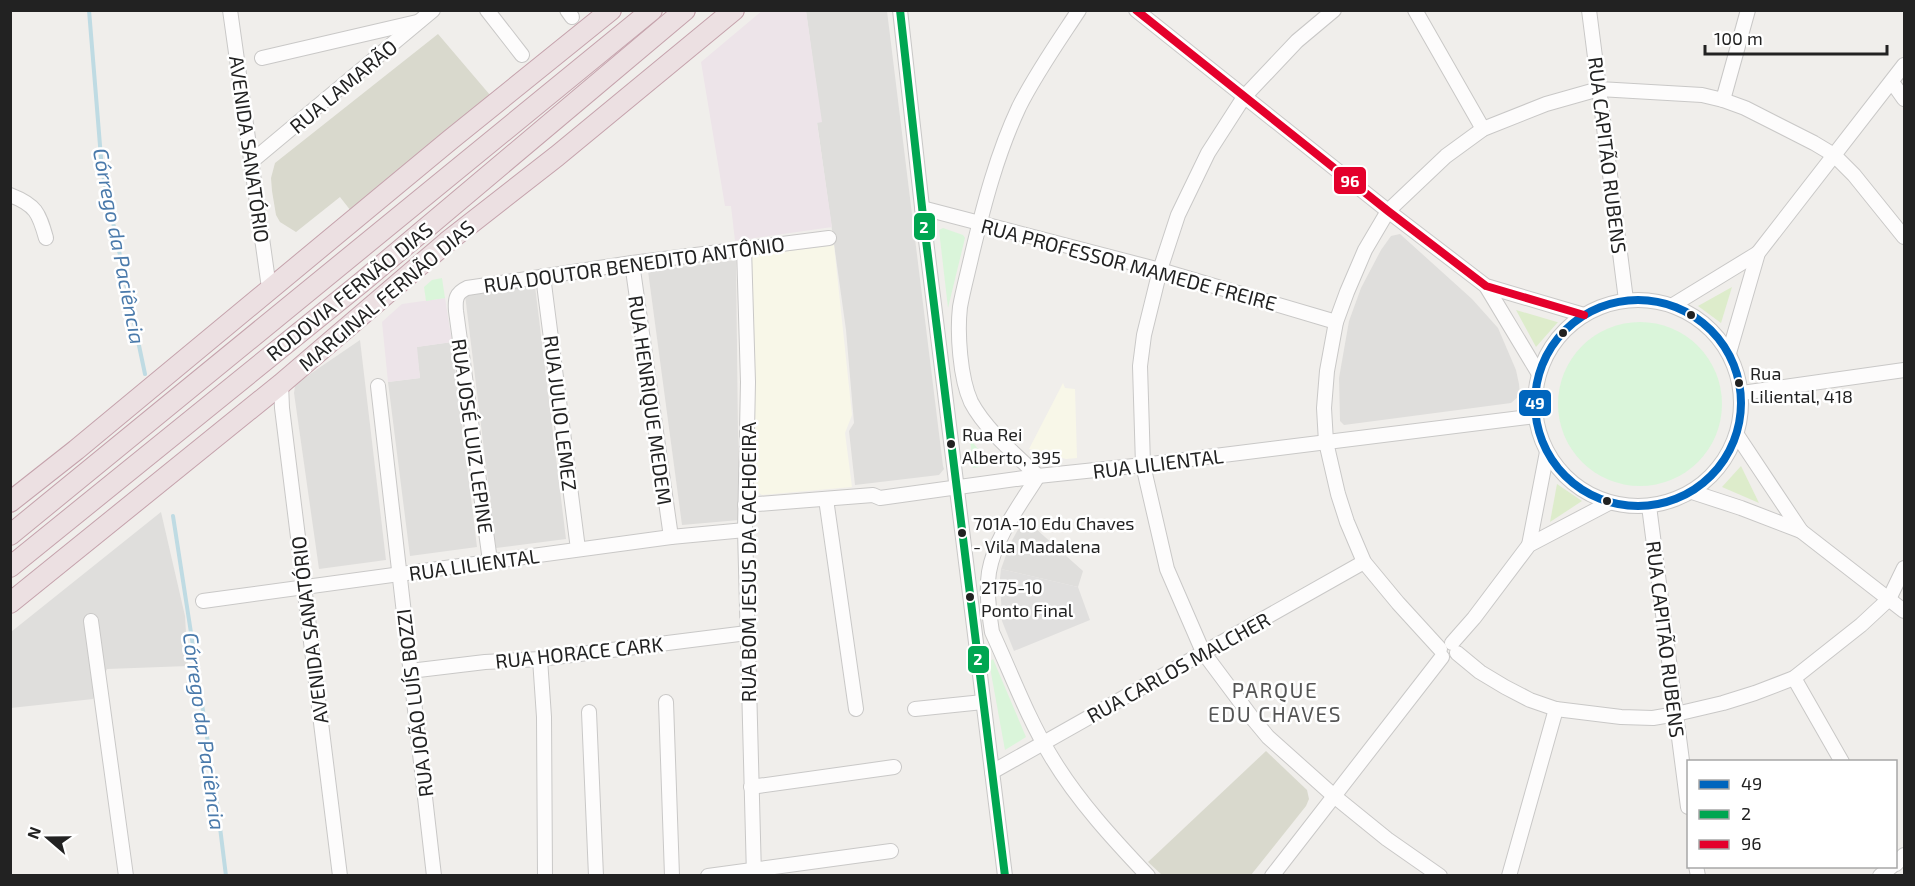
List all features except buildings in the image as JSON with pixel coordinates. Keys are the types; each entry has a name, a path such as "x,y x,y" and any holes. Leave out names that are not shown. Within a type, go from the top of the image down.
{"highway":[{"path":"10,501 76,450 269,288 611,10"},
{"name":"RODOVIA FERNÃO DIAS","path":"10,535 652,10"},
{"name":"RODOVIA FERNÃO DIAS","path":"10,567 362,282 685,10"},
{"name":"MARGINAL FERNÃO DIAS","path":"10,603 280,384 447,242 557,156 734,10"}],"street":[{"name":"AVENIDA SANATÓRIO","path":"230,10 269,288"},
{"name":"RUA LAMARÃO","path":"252,161 433,10"},
{"path":"487,10 522,56"},
{"path":"900,10 922,208 1005,876"},
{"path":"1079,10 1049,54 1020,106 990,181 960,307 959,329 965,382 971,401 980,416 1038,476 1005,530 994,555 988,581 992,632 1043,742 1080,799 1148,876"},
{"path":"1136,10 1486,286 1584,315"},
{"path":"1334,10 1296,41 1244,97 1190,186 1160,270 1144,335 1140,366 1143,465 1167,569 1203,652 1268,737 1334,796 1387,839 1440,876"},
{"path":"1415,10 1483,129"},
{"name":"RUA CAPITÃO RUBENS","path":"1589,10 1626,300"},
{"path":"1723,100 1748,10"},
{"path":"262,58 419,22"},
{"path":"1729,353 1758,254 1905,65"},
{"path":"1892,82 1905,99"},
{"path":"1905,237 1854,175 1834,155 1745,108 1701,95 1599,89 1546,104 1483,129 1446,156 1388,211 1365,250 1336,322 1327,371 1324,408 1326,442 1338,494 1364,562 1398,603 1449,652 1504,687 1530,700 1556,709 1621,717 1653,718 1745,697 1794,678 1861,625 1889,599 1905,568"},
{"path":"10,195 35,208 40,216 46,238"},
{"name":"RUA PROFESSOR MAMEDE FREIRE","path":"922,208 1160,270 1336,322"},
{"name":"RUA DOUTOR BENEDITO ANTÔNIO","path":"456,310 456,297 467,288 829,237"},
{"name":"RUA BOM JESUS DA CACHOEIRA","path":"744,248 748,382 745,530 754,873"},
{"path":"1673,305 1758,254"},
{"name":"RUA HENRIQUE MEDEM","path":"632,263 671,537"},
{"name":"RUA JULIO LEMEZ","path":"543,276 578,549"},
{"path":"1486,286 1539,374"},
{"path":"1626,300 1673,305 1700,320 1714,333 1729,353 1742,393 1737,435 1727,458 1711,477 1692,492 1670,502 1649,506 1609,503 1585,492 1565,475 1547,452 1540,436 1536,416 1539,374 1546,356 1557,340 1569,326 1584,315 1626,300"},
{"name":"RUA JOSÉ LUIZ LEPINE","path":"456,310 490,561"},
{"path":"1742,393 1905,370"},
{"name":"AVENIDA SANATÓRIO","path":"280,384 340,876"},
{"name":"RUA JOÃO LUÍS BOZZI","path":"378,386 434,876"},
{"name":"RUA LILIENTAL","path":"745,505 873,495 880,498 1038,476 1536,416"},
{"path":"1737,435 1802,531"},
{"path":"1529,545 1547,452"},
{"path":"1692,492 1802,531 1905,611"},
{"path":"826,499 856,709"},
{"path":"1272,876 1449,652 1529,545 1609,503"},
{"name":"RUA CAPITÃO RUBENS","path":"1649,506 1687,793"},
{"name":"RUA LILIENTAL","path":"203,601 578,549 745,530"},
{"name":"RUA CARLOS MALCHER","path":"992,772 1364,562"},
{"path":"92,621 126,876"},
{"name":"RUA HORACE CARK","path":"410,671 485,662 540,659 747,633"},
{"path":"540,659 544,717 545,876"},
{"path":"1794,678 1841,760"},
{"path":"666,702 672,876"},
{"path":"915,709 982,702"},
{"path":"1509,876 1556,709"},
{"path":"589,712 596,876"},
{"path":"752,788 894,767"},
{"path":"708,876 754,873 891,851"}],"shaded area":[{"path":"763,10 806,11 822,122 817,123 832,227 735,241 731,206 725,206 701,62"},
{"path":"806,11 887,11 944,469 939,475 855,485 849,431 854,423 846,330 817,122 821,122"},
{"path":"438,34 490,95 351,211 340,197 296,232 280,222 276,215 272,191 271,178 275,163"},
{"path":"1400,234 1472,299 1498,328 1516,370 1519,384 1520,395 1511,403 1344,425 1340,421 1339,378 1349,321 1361,288 1381,250 1391,236"},
{"path":"834,245 852,415 845,433 852,487 762,495 755,490 752,256"},
{"path":"736,260 739,520 682,525 648,271"},
{"path":"535,286 566,539 496,548 465,295"},
{"path":"445,298 452,342 417,347 420,378 388,382 382,322 402,304"},
{"path":"360,340 386,560 319,569 294,393 295,386"},
{"path":"452,342 477,547 410,556 388,382 420,378 416,347"},
{"path":"1063,383 1065,388 1075,389 1077,458 1066,459 1029,449"},
{"path":"161,512 185,616 188,666 107,669 93,699 11,708 11,632"},
{"path":"1026,520 1083,571 1078,587 1001,569 1010,544"},
{"path":"1001,569 1078,587 1090,620 1014,651 1002,621"},
{"path":"1266,751 1307,790 1309,799 1306,806 1251,875 1162,875 1148,862"}],"green space":[{"path":"943,228 963,235 965,238 948,308 939,230"},
{"path":"442,278 445,298 426,301 424,287 432,280"},
{"path":"1732,287 1721,323 1698,306"},
{"path":"1516,310 1557,322 1558,322 1536,347"},
{"path":"1640,322 1656,323 1671,328 1698,346 1716,373 1721,388 1721,420 1716,435 1698,462 1671,480 1656,485 1640,486 1624,485 1609,480 1582,462 1564,435 1559,420 1558,404 1559,388 1564,373 1582,346 1609,328 1624,323"},
{"path":"970,439 982,454 995,464 973,468"},
{"path":"1741,466 1759,503 1722,487"},
{"path":"1557,484 1582,501 1550,522"},
{"path":"993,659 1026,737 1005,750 989,662"}],"waterway":[{"name":"Córrego da Paciência","path":"89,10 102,170 145,374"},
{"name":"Córrego da Paciência","path":"173,516 216,795 226,876"}],"transit line":[{"name":"2","path":"900,10 923,216 1005,876"},
{"name":"96","path":"1136,10 1486,286 1584,315"},
{"name":"49","path":"1638,300 1658,302 1687,312 1711,330 1729,354 1739,383 1741,403 1739,423 1729,452 1711,476 1687,494 1658,504 1638,506 1618,504 1589,494 1565,476 1547,452 1537,423 1535,403 1537,383 1547,354 1565,330 1589,312 1618,302 1638,300"}],"place":[{"name":"Rua Liliental, 418","path":"1739,383"},
{"name":"Rua Rei Alberto, 395","path":"951,444"},
{"name":"701A-10 Edu Chaves - Vila Madalena","path":"962,533"},
{"name":"2175-10 Ponto Final","path":"970,597"}],"district":[{"name":"PARQUE EDU CHAVES","path":"1275,701"}]}
